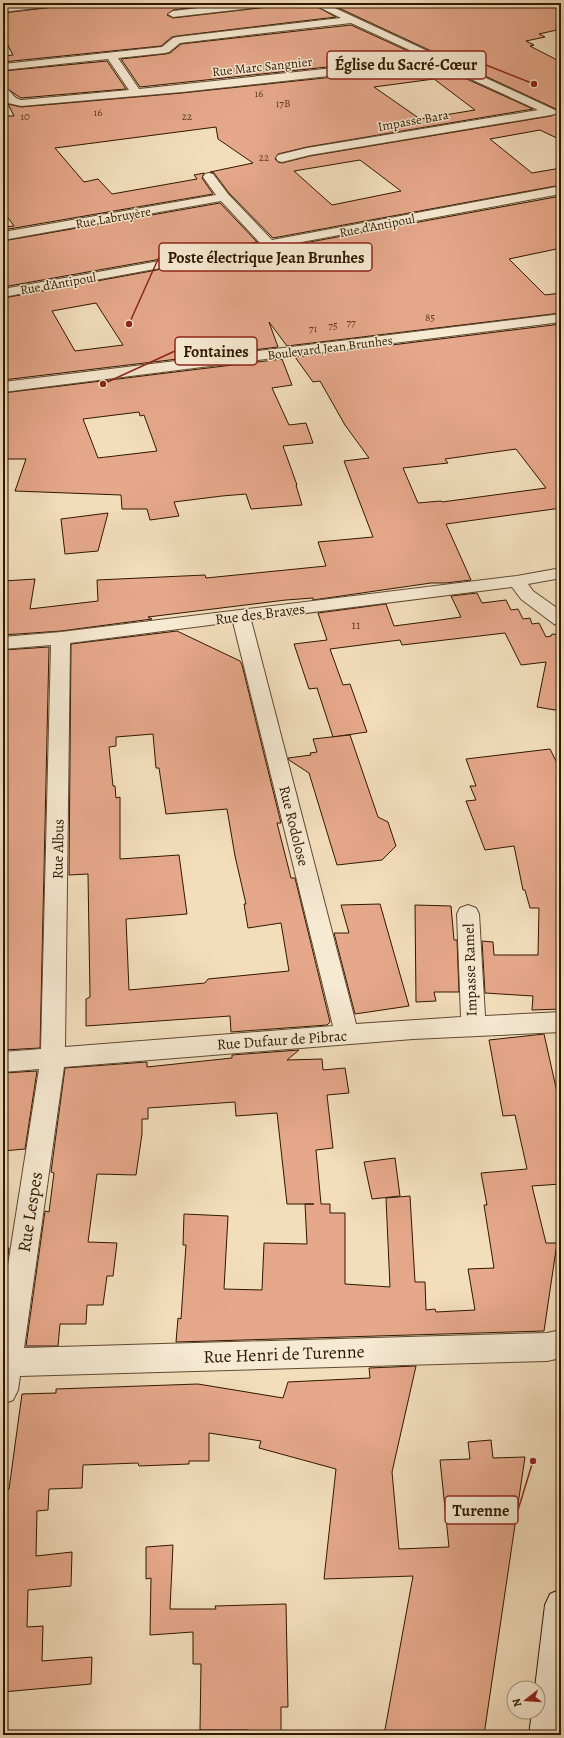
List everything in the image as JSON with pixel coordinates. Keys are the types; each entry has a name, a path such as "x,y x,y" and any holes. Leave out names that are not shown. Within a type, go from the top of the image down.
{"street":[{"path":"3,8 54,3"},
{"path":"173,14 268,3"},
{"path":"316,3 561,117"},
{"path":"3,67 165,50 177,40 353,20"},
{"path":"111,56 136,93"},
{"name":"Rue Marc Sangnier","path":"3,90 8,99 13,102 21,103 182,90 441,60"},
{"name":"Impasse Bara","path":"282,158 323,149 550,112"},
{"path":"209,177 224,197 269,245"},
{"name":"Rue d'Antipoul","path":"3,293 561,190"},
{"name":"Rue Labruyère","path":"3,236 224,197"},
{"name":"Boulevard Jean Brunhes","path":"3,387 561,318"},
{"name":"Rue des Braves","path":"3,643 61,638 241,616 517,581 561,573"},
{"path":"517,581 527,595 561,620"},
{"name":"Rue Rodolose","path":"241,616 347,1035"},
{"name":"Rue Albus","path":"53,1059 61,638"},
{"name":"Impasse Ramel","path":"468,914 472,1025"},
{"name":"Rue Dufaur de Pibrac","path":"3,1062 472,1025 561,1022"},
{"name":"Rue Lespes","path":"3,1390 53,1059"},
{"name":"Rue Henri de Turenne","path":"7,1362 547,1347 561,1344"},
{"path":"546,1735 561,1605"}],"building":[{"path":"60,3 229,3 173,10 167,15 173,18 268,7 274,3 310,3 336,17 177,36 172,37 161,46 3,62 3,56 13,55 3,36 3,13 54,7"},
{"path":"328,3 561,3 561,29 539,34 545,37 526,41 534,45 530,46 561,62 561,140 540,130 490,139 532,173 561,168 561,185 273,238 229,193 214,173 210,172 253,163 218,139 216,127 55,148 84,182 98,179 112,194 197,179 194,175 204,173 202,178 213,194 3,230 3,227 14,226 3,211 3,116 14,116 8,104 21,107 182,93 438,66 533,109 307,147 278,154 275,159 282,163 310,156 551,116 558,113 556,109","holes":["434,79 475,110 420,119 374,87","360,160 401,191 332,205 294,171"]},
{"path":"351,25 421,57 140,87 121,59 170,53 181,44"},
{"path":"107,61 126,89 21,98 3,86 3,71"},
{"path":"561,196 561,248 509,259 545,295 561,293 561,313 287,346 269,322 278,347 3,380 3,339 7,338 4,298","holes":["96,303 123,345 75,351 52,311"]},
{"path":"220,203 257,242 3,287 3,241"},
{"path":"561,324 561,508 446,524 471,580 431,583 313,600 313,598 286,600 148,617 152,619 61,631 3,635 4,581 35,579 30,609 98,601 97,580 205,575 206,578 326,566 318,542 373,537 344,461 369,458 345,425 320,381 313,382 295,357","holes":["516,449 546,488 442,502 418,503 403,468 448,463 445,459"]},
{"path":"282,359 292,385 272,388 289,425 306,423 313,443 283,446 297,485 302,505 251,509 246,494 222,496 174,502 179,516 150,520 147,509 122,509 121,495 15,491 26,459 3,459 3,393","holes":["139,412 140,416 144,415 157,451 98,458 83,419"]},
{"path":"108,513 98,551 65,554 61,519"},
{"path":"477,593 482,603 506,600 511,610 518,609 523,619 530,618 532,624 539,623 546,637 551,636 552,634 561,635 561,711 537,707 546,662 521,665 505,633 402,645 400,640 330,649 343,685 350,684 367,732 333,737 317,688 309,689 294,644 327,640 318,613 386,604 394,626 461,617 451,596"},
{"path":"177,631 240,661 281,823 277,823 291,878 295,878 330,1022 327,1025 231,1032 230,1016 86,1026 86,999 90,997 88,874 69,875 71,644","holes":["153,734 156,768 159,768 166,814 227,809 235,856 246,904 244,904 248,928 281,923 289,971 208,979 205,983 129,990 126,919 187,914 179,855 120,859 120,797 116,798 115,786 113,786 109,747 116,746 116,737"]},
{"path":"49,647 40,1048 3,1050 3,650"},
{"path":"350,735 378,817 388,822 396,846 382,860 337,865 309,773 288,758 311,755 310,753 317,752 313,739"},
{"path":"550,749 561,771 561,1009 532,1010 533,996 485,993 482,941 493,942 494,955 538,955 539,908 530,908 525,890 523,890 514,846 485,850 466,801 476,800 470,786 476,786 466,759"},
{"path":"380,904 409,1006 355,1014 334,933 349,933 341,905"},
{"path":"415,905 451,906 454,940 457,940 459,992 434,992 436,1001 416,1002"},
{"path":"544,1034 561,1110 561,1184 532,1186 546,1243 557,1243 544,1331 176,1342 178,1318 181,1319 186,1245 183,1245 184,1214 228,1216 224,1289 262,1290 264,1243 307,1244 305,1204 287,1204 277,1113 236,1116 235,1102 148,1108 148,1119 142,1119 142,1134 136,1175 97,1174 88,1242 117,1243 113,1276 107,1276 103,1305 87,1305 86,1324 60,1324 58,1346 26,1346 45,1211 49,1212 54,1173 51,1172 65,1068 147,1062 147,1067 232,1058 232,1055 299,1050 287,1060 322,1059 323,1070 345,1068 349,1093 327,1095 333,1148 316,1150 321,1204 330,1204 330,1213 345,1213 345,1284 390,1287 386,1198 410,1196 415,1282 425,1282 426,1310 435,1309 436,1312 475,1310 468,1269 494,1268 484,1205 487,1205 481,1173 527,1169 515,1115 503,1116 489,1040"},
{"path":"37,1071 25,1149 3,1151 3,1073"},
{"path":"395,1158 400,1196 372,1199 364,1162"},
{"path":"9,1248 3,1287 3,1249"},
{"path":"416,1366 392,1472 399,1549 449,1547 440,1460 470,1459 468,1442 491,1440 493,1458 525,1457 484,1735 384,1735 413,1576 324,1579 336,1469 259,1448 261,1441 209,1433 209,1461 189,1461 189,1464 139,1466 138,1463 83,1465 82,1488 49,1489 48,1510 37,1511 36,1556 72,1552 71,1586 28,1590 27,1627 43,1626 42,1661 92,1657 91,1684 3,1692 5,1646 3,1646 3,1489 9,1489 22,1394 56,1393 56,1389 198,1384 283,1398 288,1382 370,1378 369,1368"},
{"path":"173,1545 170,1609 216,1609 215,1606 286,1604 288,1707 281,1707 281,1735 248,1735 248,1730 200,1730 201,1664 193,1664 193,1632 150,1635 151,1578 146,1579 146,1547"}],"place":[{"name":"Église du Sacré-Cœur","path":"534,84"},
{"name":"Poste électrique Jean Brunhes","path":"129,324"},
{"name":"Fontaines","path":"103,384"},
{"name":"Turenne","path":"533,1461"}]}
